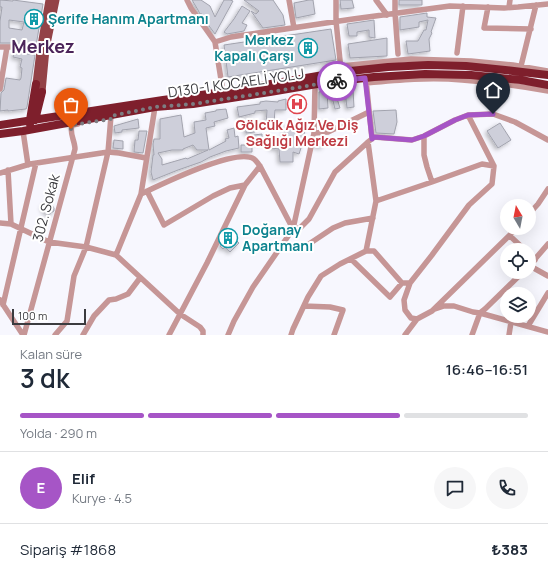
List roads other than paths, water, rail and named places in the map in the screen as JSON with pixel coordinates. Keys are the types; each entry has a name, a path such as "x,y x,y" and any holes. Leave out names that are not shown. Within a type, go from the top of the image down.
{"highway":[{"path":"0,124 223,92 341,69 428,65 466,66 548,75"},
{"name":"D130-1 KOCAELİ YOLU","path":"0,134 111,117 155,107 193,104 315,84 366,81 425,74 471,75 521,80 548,85"},
{"path":"30,129 36,84"},
{"path":"42,92 42,107 46,118"},
{"path":"32,120 42,92"}],"main road":[{"path":"36,84 49,0"},
{"path":"42,92 46,49 56,0"}],"street":[{"path":"187,0 215,42 223,92"},
{"path":"289,0 294,28"},
{"path":"336,0 336,21 341,69 411,59 471,61 522,66 548,71"},
{"path":"376,0 387,15"},
{"path":"396,0 395,13 398,54"},
{"path":"509,8 510,0"},
{"path":"215,42 231,38 336,21 450,6 509,8 548,4"},
{"path":"522,66 536,5"},
{"path":"457,53 463,6"},
{"path":"488,7 484,28 530,29"},
{"path":"0,47 40,51"},
{"path":"0,89 7,47"},
{"path":"366,251 376,201 366,81 447,79 492,83 548,91"},
{"path":"228,335 253,287 293,229 314,133 315,84"},
{"path":"116,255 141,194 155,107"},
{"path":"314,133 328,132 369,112"},
{"path":"293,229 300,228 309,219 335,172 374,137 412,140 424,136 468,115 493,114 515,122 548,140"},
{"path":"417,319 411,318 405,310 404,300 410,283 469,204 492,184 494,166 468,115"},
{"path":"55,335 67,321 74,276 86,247 108,152 111,117"},
{"name":"302. Sokak","path":"23,335 75,149 71,129 72,125 111,117"},
{"path":"28,165 30,129"},
{"path":"424,136 424,155 432,182"},
{"path":"0,172 36,163 108,152 146,158"},
{"path":"141,194 197,168 228,159 245,157 254,158 260,166 293,229"},
{"path":"23,335 2,302 36,163"},
{"path":"376,201 482,164 494,166"},
{"path":"169,335 207,263 245,185 260,166"},
{"path":"8,170 11,224"},
{"path":"147,191 164,225 213,196 230,188 245,185"},
{"path":"536,206 548,190"},
{"path":"309,244 333,228 345,223 373,218"},
{"path":"0,223 11,224 49,242 86,247 116,255 180,314 200,327 203,331 203,335"},
{"path":"405,335 417,319 432,310 510,236 518,243"},
{"path":"536,259 548,244"},
{"path":"291,335 308,297 321,276 340,264 366,251 374,251 402,283 410,283"},
{"path":"351,259 390,297 402,283"},
{"path":"536,270 548,276"},
{"path":"83,335 94,316 109,300 128,294 140,278"},
{"path":"472,335 480,313 485,310 516,279"},
{"path":"528,326 548,293"},
{"path":"304,306 330,307 343,310 334,335"},
{"path":"432,310 444,306 454,306 500,319"},
{"path":"508,335 511,323"},
{"path":"515,323 548,332"}],"place":[{"name":"Şerife Hanım Apartmanı","path":"34,19"},
{"name":"Merkez Kapalı Çarşı","path":"308,48"},
{"name":"Gölcük Ağız Ve Diş Sağlığı Merkezi","path":"297,104"},
{"name":"Doğanay Apartmanı","path":"228,238"}],"district":[{"name":"Merkez","path":"43,47"}]}
